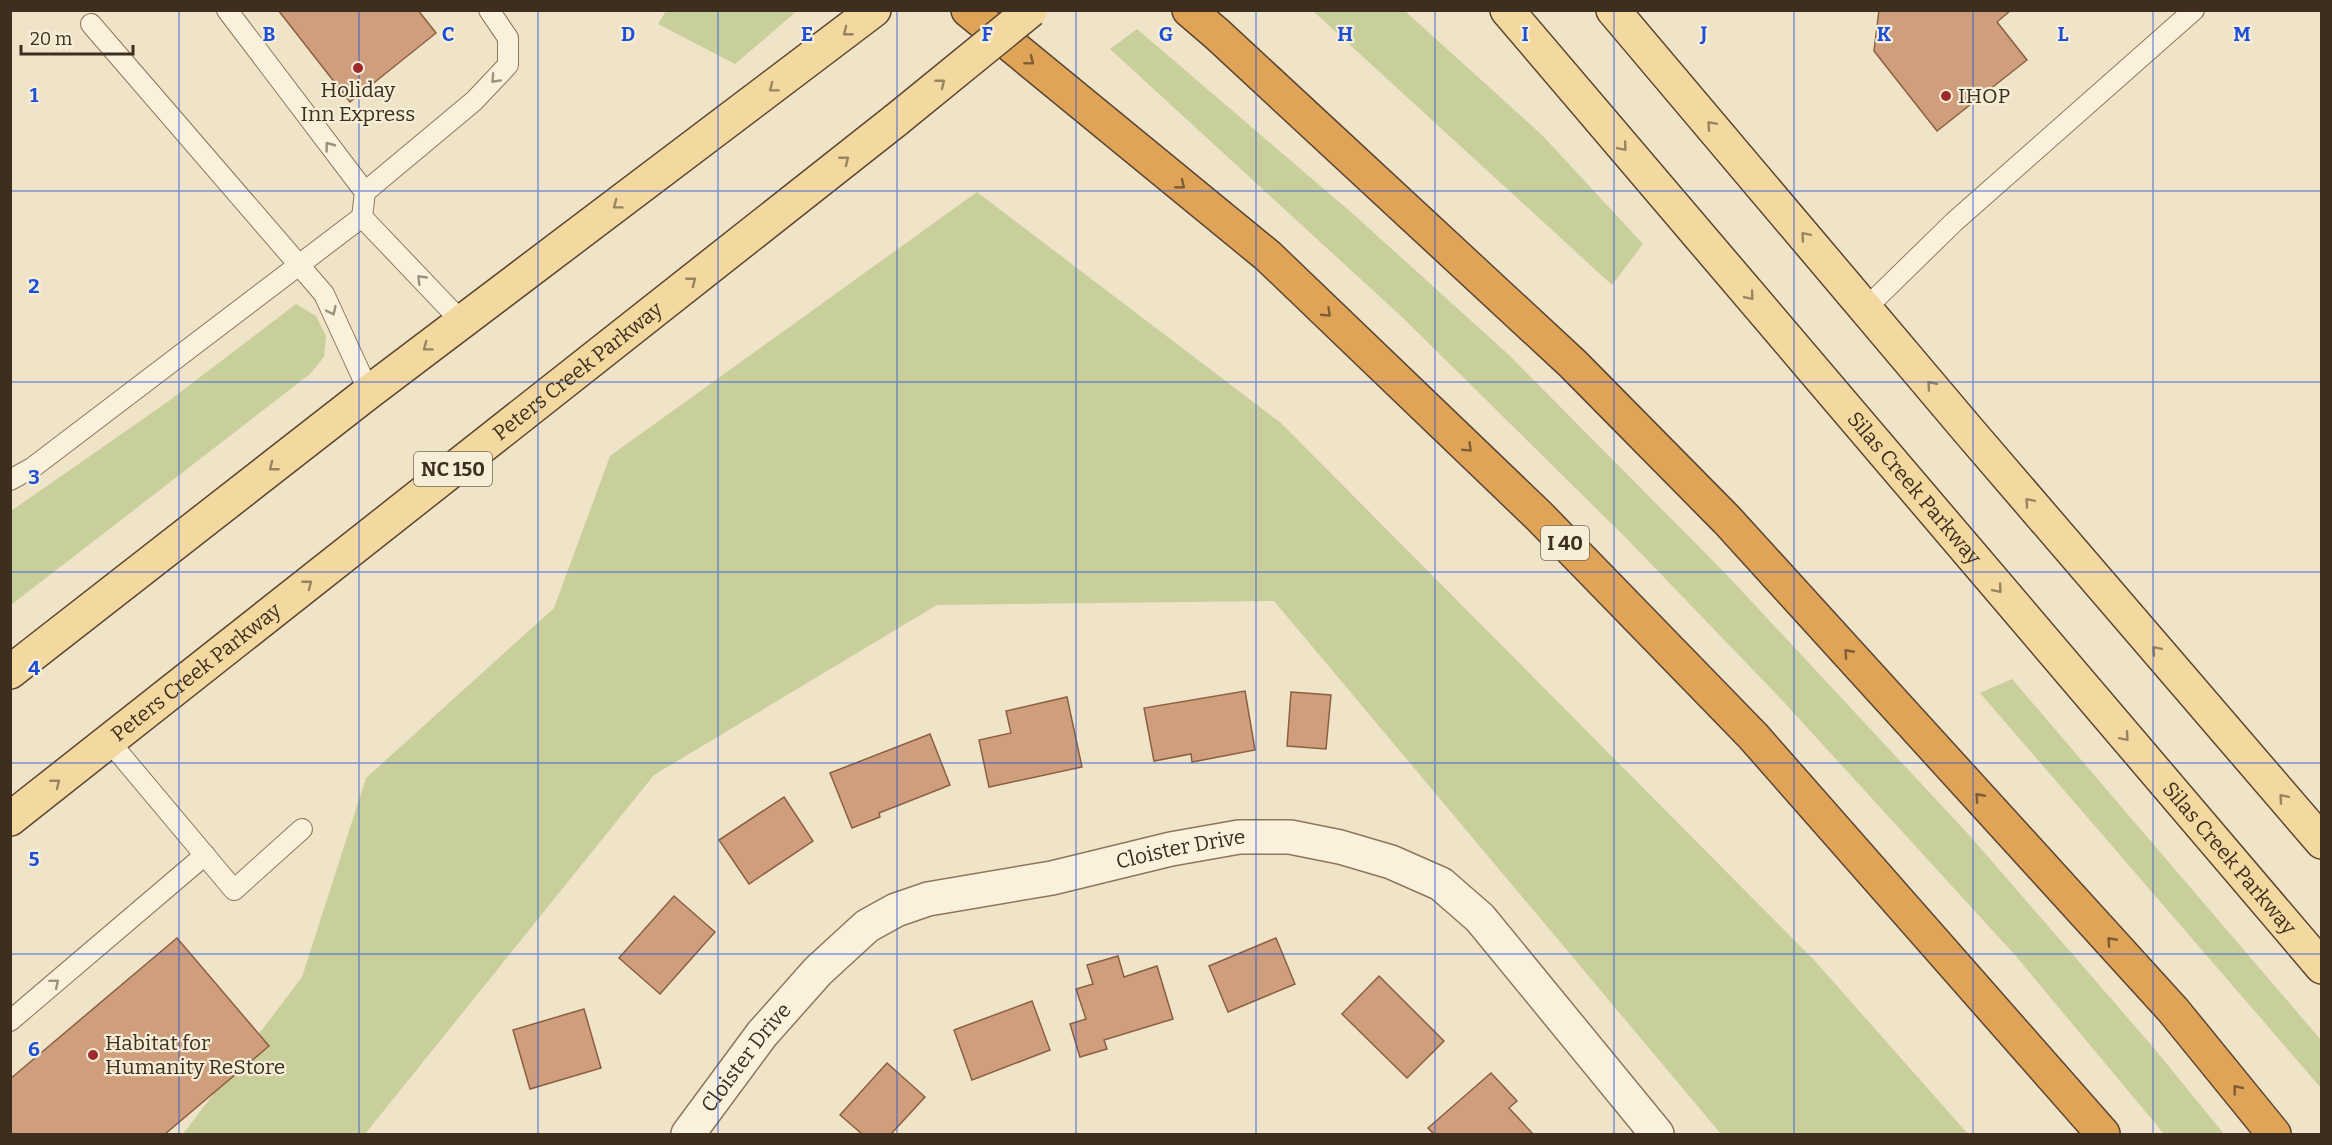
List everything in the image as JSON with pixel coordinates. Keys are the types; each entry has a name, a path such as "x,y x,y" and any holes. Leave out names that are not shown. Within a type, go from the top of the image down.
{"highway":[{"name":"I 40","path":"968,10 1268,256 1539,516 1753,736 2103,1134"},
{"path":"1189,10 1573,364 1727,520 2173,1010 2274,1134"}],"main road":[{"path":"10,672 461,321 820,53 874,10"},
{"name":"Peters Creek Parkway","path":"10,819 896,120 1031,10"},
{"path":"1481,10 1585,103"},
{"name":"Silas Creek Parkway","path":"1507,10 2322,967"},
{"path":"1613,10 1976,439 2322,842"}],"street":[{"name":"Cloister Drive","path":"688,1134 762,1034 818,970 867,926 896,910 928,899 1052,878 1172,849 1239,837 1290,837 1340,847 1391,862 1441,884 1480,918 1657,1134"}],"lane":[{"path":"227,10 365,192"},
{"path":"10,480 32,468 362,217 365,192 474,101 508,65 508,38 489,10"},
{"path":"1866,308 1954,222 2194,10"},
{"path":"91,24 324,294 369,392"},
{"path":"362,217 461,321"},
{"path":"109,741 234,890 302,829"},
{"path":"10,1021 205,855"}],"green space":[{"path":"666,11 797,11 735,64 658,24"},
{"path":"1313,11 1405,11 1543,136 1643,244 1612,285"},
{"path":"1137,29 1352,213 1509,355 1726,574 1970,836 2153,1047 2224,1134 2164,1134 2014,954 1781,699 1628,540 1403,318 1110,49"},
{"path":"977,192 1281,423 1815,961 1968,1134 1721,1134 1274,601 937,605 654,775 365,1134 183,1134 302,977 366,778 554,608 610,456"},
{"path":"296,304 316,316 326,336 324,357 310,374 11,605 11,511 166,403"},
{"path":"2012,679 2321,1040 2321,1088 1980,693"}],"building":[{"name":"Holiday Inn Express","path":"278,10 418,10 436,33 350,102"},
{"name":"IHOP","path":"1879,10 2011,10 1997,22 2027,60 1937,131 1874,51"},
{"path":"1245,691 1255,750 1192,762 1191,754 1154,761 1144,708"},
{"path":"1291,692 1331,695 1326,749 1287,746"},
{"path":"1067,697 1082,767 989,787 979,740 1011,733 1006,711"},
{"path":"930,734 950,785 879,813 880,817 852,828 830,773"},
{"path":"784,797 813,841 749,884 719,840"},
{"path":"674,896 715,932 660,994 619,958"},
{"path":"177,938 269,1046 165,1134 10,1134 10,1079"},
{"path":"1276,938 1295,984 1228,1012 1209,966"},
{"path":"1118,956 1124,977 1157,966 1173,1019 1104,1040 1107,1049 1080,1057 1070,1024 1086,1019 1076,989 1093,984 1087,965"},
{"path":"1379,976 1444,1041 1407,1078 1342,1014"},
{"path":"1032,1001 1050,1050 972,1080 954,1030"},
{"path":"584,1009 601,1068 530,1089 513,1030"},
{"path":"887,1063 925,1097 891,1134 862,1134 840,1115"},
{"path":"1491,1073 1517,1101 1509,1108 1533,1134 1434,1134 1428,1128"}],"place":[{"name":"Holiday Inn Express","path":"358,68"},
{"name":"IHOP","path":"1946,96"},
{"name":"Habitat for Humanity ReStore","path":"93,1055"}]}
